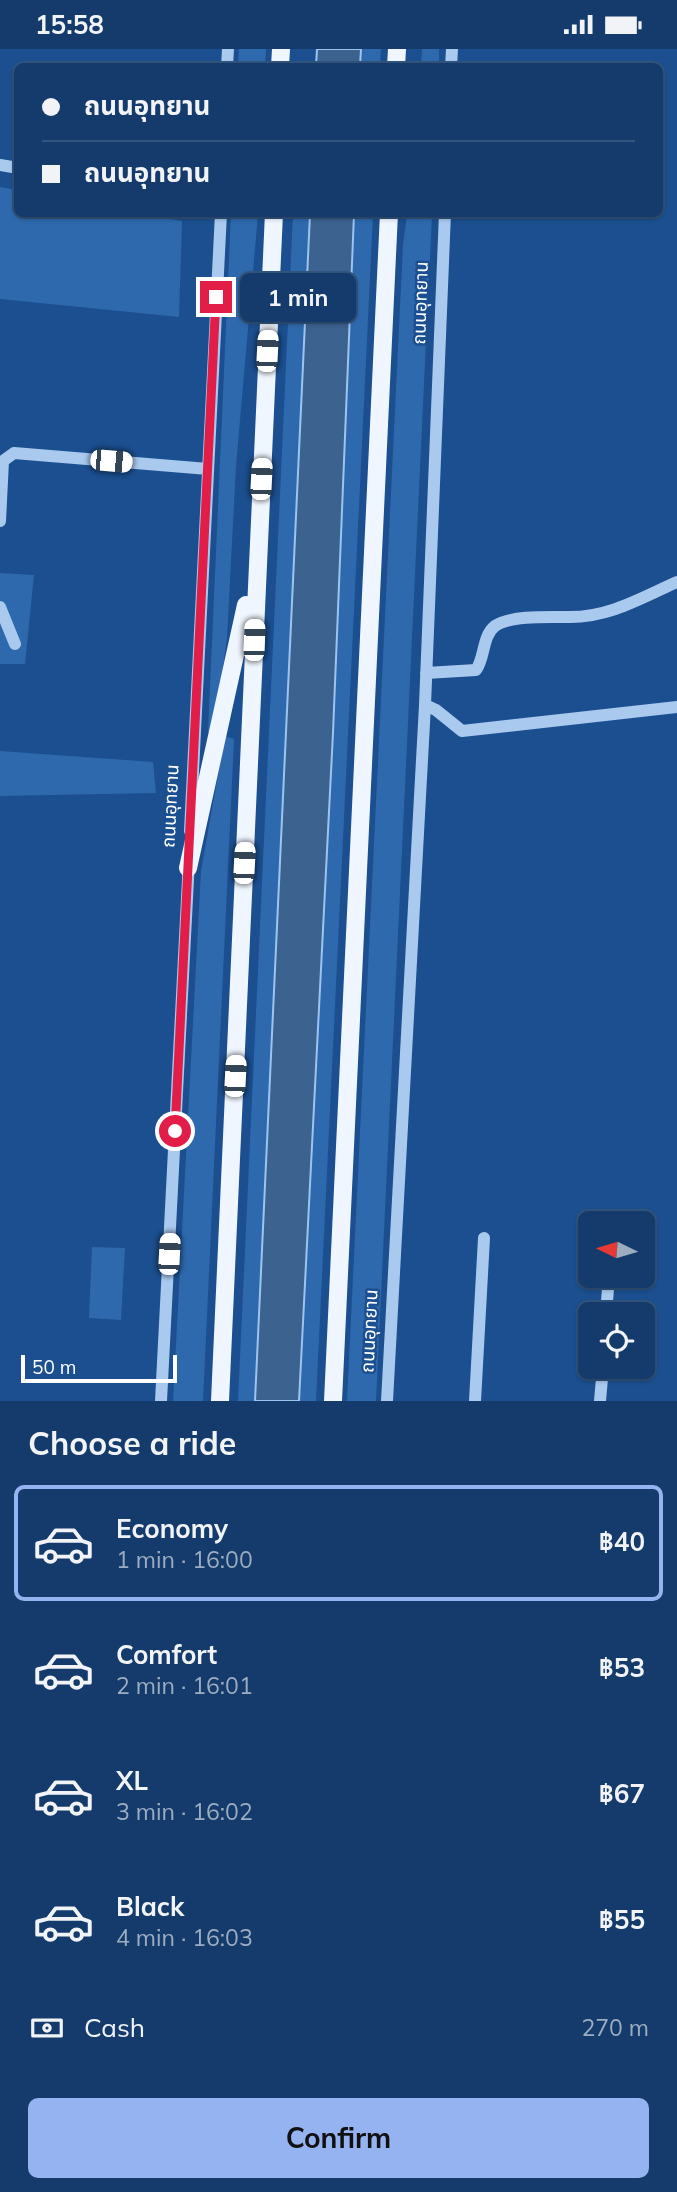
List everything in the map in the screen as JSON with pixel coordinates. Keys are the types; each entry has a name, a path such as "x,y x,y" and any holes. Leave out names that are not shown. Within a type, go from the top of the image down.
{"main road":[{"path":"220,1401 274,217"},
{"name":"ถนนอุทยาน","path":"333,1401 389,217"},
{"path":"188,868 257,556"}],"street":[{"name":"ถนนอุทยาน","path":"161,1401 221,217"},
{"name":"ถนนอุทยาน","path":"387,1401 425,705 445,217"},
{"path":"0,521 3,461 14,453 208,469"},
{"path":"426,673 476,670 488,635 493,627 502,622 601,615 626,607 677,582"},
{"path":"0,607 15,644"},
{"path":"425,705 436,710 462,731 677,707"},
{"path":"475,1401 484,1238"},
{"path":"600,1401 602,1379"}],"shaded area":[{"path":"239,49 266,49 265,63 238,63"},
{"path":"317,49 361,49 360,63 316,63"},
{"path":"361,49 381,49 380,63 360,63"},
{"path":"422,49 439,49 439,63 421,63"},
{"path":"0,187 14,189 14,217 159,217 182,221 179,317 0,299"},
{"path":"231,217 258,217 236,466 227,638 214,733 208,732"},
{"path":"293,217 310,217 255,1401 238,1401"},
{"path":"310,217 354,217 333,733 299,1401 255,1401"},
{"path":"354,217 373,217 316,1401 299,1401 333,733"},
{"path":"407,217 432,217 376,1401 347,1401 403,245"},
{"path":"0,573 34,575 25,664 0,664"},
{"path":"225,736 234,739 203,1401 173,1401 201,871"},
{"path":"0,751 153,762 156,793 0,796"},
{"path":"92,1247 125,1248 121,1320 89,1318"}],"route":[{"path":"175,1131 216,297"}]}
